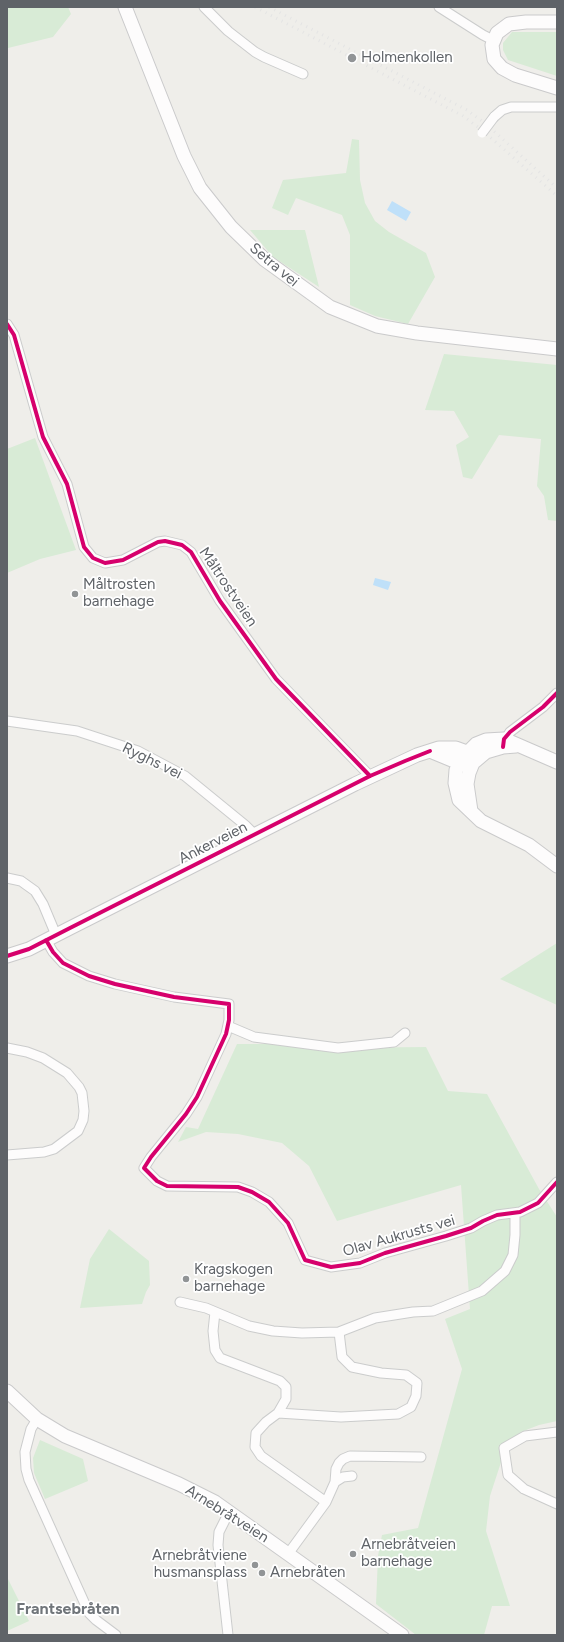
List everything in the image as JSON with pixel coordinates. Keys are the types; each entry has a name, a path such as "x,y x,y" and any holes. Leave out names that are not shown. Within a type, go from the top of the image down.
{"main road":[{"name":"Setra vei","path":"125,7 184,156 200,188 231,227 265,260 330,307 377,326 417,333 557,349"},
{"path":"557,22 526,22 509,24 497,33 493,40 494,59 502,68 515,75 557,88"},
{"path":"557,762 520,746 503,743 494,738 482,742 466,752 459,763 455,777 459,800 481,821 539,851 557,866"},
{"path":"471,812 467,784 468,773 473,764 486,752 503,743"},
{"name":"Ankerveien","path":"7,956 51,938 370,776 417,755 446,747 461,749 466,752"},
{"path":"430,751 459,763 473,764"},
{"path":"466,752 473,764"},
{"name":"Arnebråtveien","path":"7,1391 37,1418 65,1436 205,1496 402,1635"}],"street":[{"path":"204,7 228,31 255,52 303,74"},
{"path":"439,7 493,40"},
{"path":"482,133 494,117 502,110 511,107 557,107"},
{"name":"Måltrostveien","path":"7,324 14,335 43,437 67,484 79,533 88,553 93,558 105,563 123,560 158,542 165,541 182,545 190,552 220,601 276,678 370,776"},
{"path":"503,743 510,732 543,708 557,693"},
{"name":"Ryghs vei","path":"7,721 77,732 138,751 185,776 245,825 255,835"},
{"name":"Olav Aukrusts vei","path":"7,878 21,881 35,891 43,904 53,952 63,963 89,976 115,984 174,997 229,1004 228,1026 222,1045 197,1097 186,1114 151,1157 144,1168 157,1181 167,1186 238,1187 252,1192 269,1202 288,1223 305,1260 331,1267 360,1262 385,1253 471,1228 497,1215 514,1214"},
{"path":"228,1026 254,1037 338,1048 394,1042 405,1033"},
{"path":"7,1048 27,1052 43,1058 67,1073 79,1087 82,1094 84,1111 83,1120 78,1131 54,1149 7,1155"},
{"path":"180,1302 206,1308 249,1326 273,1331 302,1333 339,1332 375,1318 413,1312 433,1311 482,1290 505,1271 513,1255 516,1235 514,1214 538,1203 557,1182"},
{"path":"215,1312 213,1331 215,1350 220,1358 280,1381 286,1387 286,1400 278,1413 266,1422 256,1433 255,1447 261,1456 326,1502"},
{"path":"278,1413 341,1416 398,1414 412,1407 416,1396 417,1383 406,1375 381,1373 352,1367 342,1357 339,1332"},
{"path":"37,1418 31,1429 25,1452 28,1480 89,1613 116,1635"},
{"path":"557,1432 525,1436 504,1448 508,1475 524,1489 557,1504"},
{"path":"288,1554 326,1502 335,1482 336,1469 342,1459 350,1456 421,1457"},
{"path":"335,1482 343,1477 352,1476"},
{"path":"228,1635 218,1545 219,1532 229,1512"}],"green space":[{"path":"7,7 68,7 71,14 53,37 8,48"},
{"path":"512,32 557,32 557,76 508,60 503,50 503,43"},
{"path":"352,139 359,140 360,180 365,203 375,221 389,232 426,253 435,277 408,324 375,316 350,305 350,235 342,215 296,198 288,215 272,208 283,180 346,173"},
{"path":"250,230 305,230 319,287 273,257"},
{"path":"444,354 557,365 557,521 548,520 544,496 537,486 541,439 499,435 472,479 463,477 456,445 469,437 454,411 425,410"},
{"path":"35,438 76,550 40,559 7,573 7,449"},
{"path":"557,943 557,1005 500,979"},
{"path":"237,1044 284,1044 319,1048 426,1047 448,1091 487,1094 539,1189 557,1217 557,1421 539,1425 521,1432 510,1442 504,1453 490,1496 486,1531 510,1606 492,1606 484,1635 416,1635 376,1604 378,1556 382,1535 418,1528 462,1369 445,1319 470,1309 461,1185 337,1221 309,1166 282,1143 238,1134 206,1132 178,1142 186,1127 198,1129"},
{"path":"109,1229 149,1261 150,1285 142,1304 80,1308 90,1259"},
{"path":"40,1440 83,1459 88,1481 45,1499 34,1473 33,1458"},
{"path":"7,1577 29,1621 7,1631"}],"water":[{"path":"392,201 411,212 406,221 387,210"},
{"path":"375,578 391,582 388,590 373,585"}],"railway":[{"path":"255,7 463,116 482,130 557,196"},
{"path":"269,7 467,110 486,124 557,188"}],"cycle path":[{"path":"7,324 14,335 43,437 67,484 84,547 93,558 105,563 123,560 158,542 165,541 182,545 191,552 220,601 276,679 370,776"},
{"path":"503,747 504,739 510,732 543,707 557,693"},
{"path":"7,956 29,949 370,776 430,751"},
{"path":"46,940 53,952 63,963 89,976 115,984 174,997 229,1004 229,1020 226,1034 197,1097 186,1114 151,1157 144,1168 157,1181 167,1186 238,1187 252,1192 269,1202 288,1223 305,1260 331,1267 360,1263 385,1253 471,1228 497,1215 520,1212 538,1203 557,1182"}],"place":[{"name":"Holmenkollen","path":"352,58"},
{"name":"Måltrosten barnehage","path":"75,594"},
{"name":"Kragskogen barnehage","path":"186,1279"},
{"name":"Arnebråtveien barnehage","path":"353,1554"},
{"name":"Arnebråtviene husmansplass","path":"255,1565"},
{"name":"Arnebråten","path":"262,1573"}],"district":[{"name":"Frantsebråten","path":"68,1609"}]}
